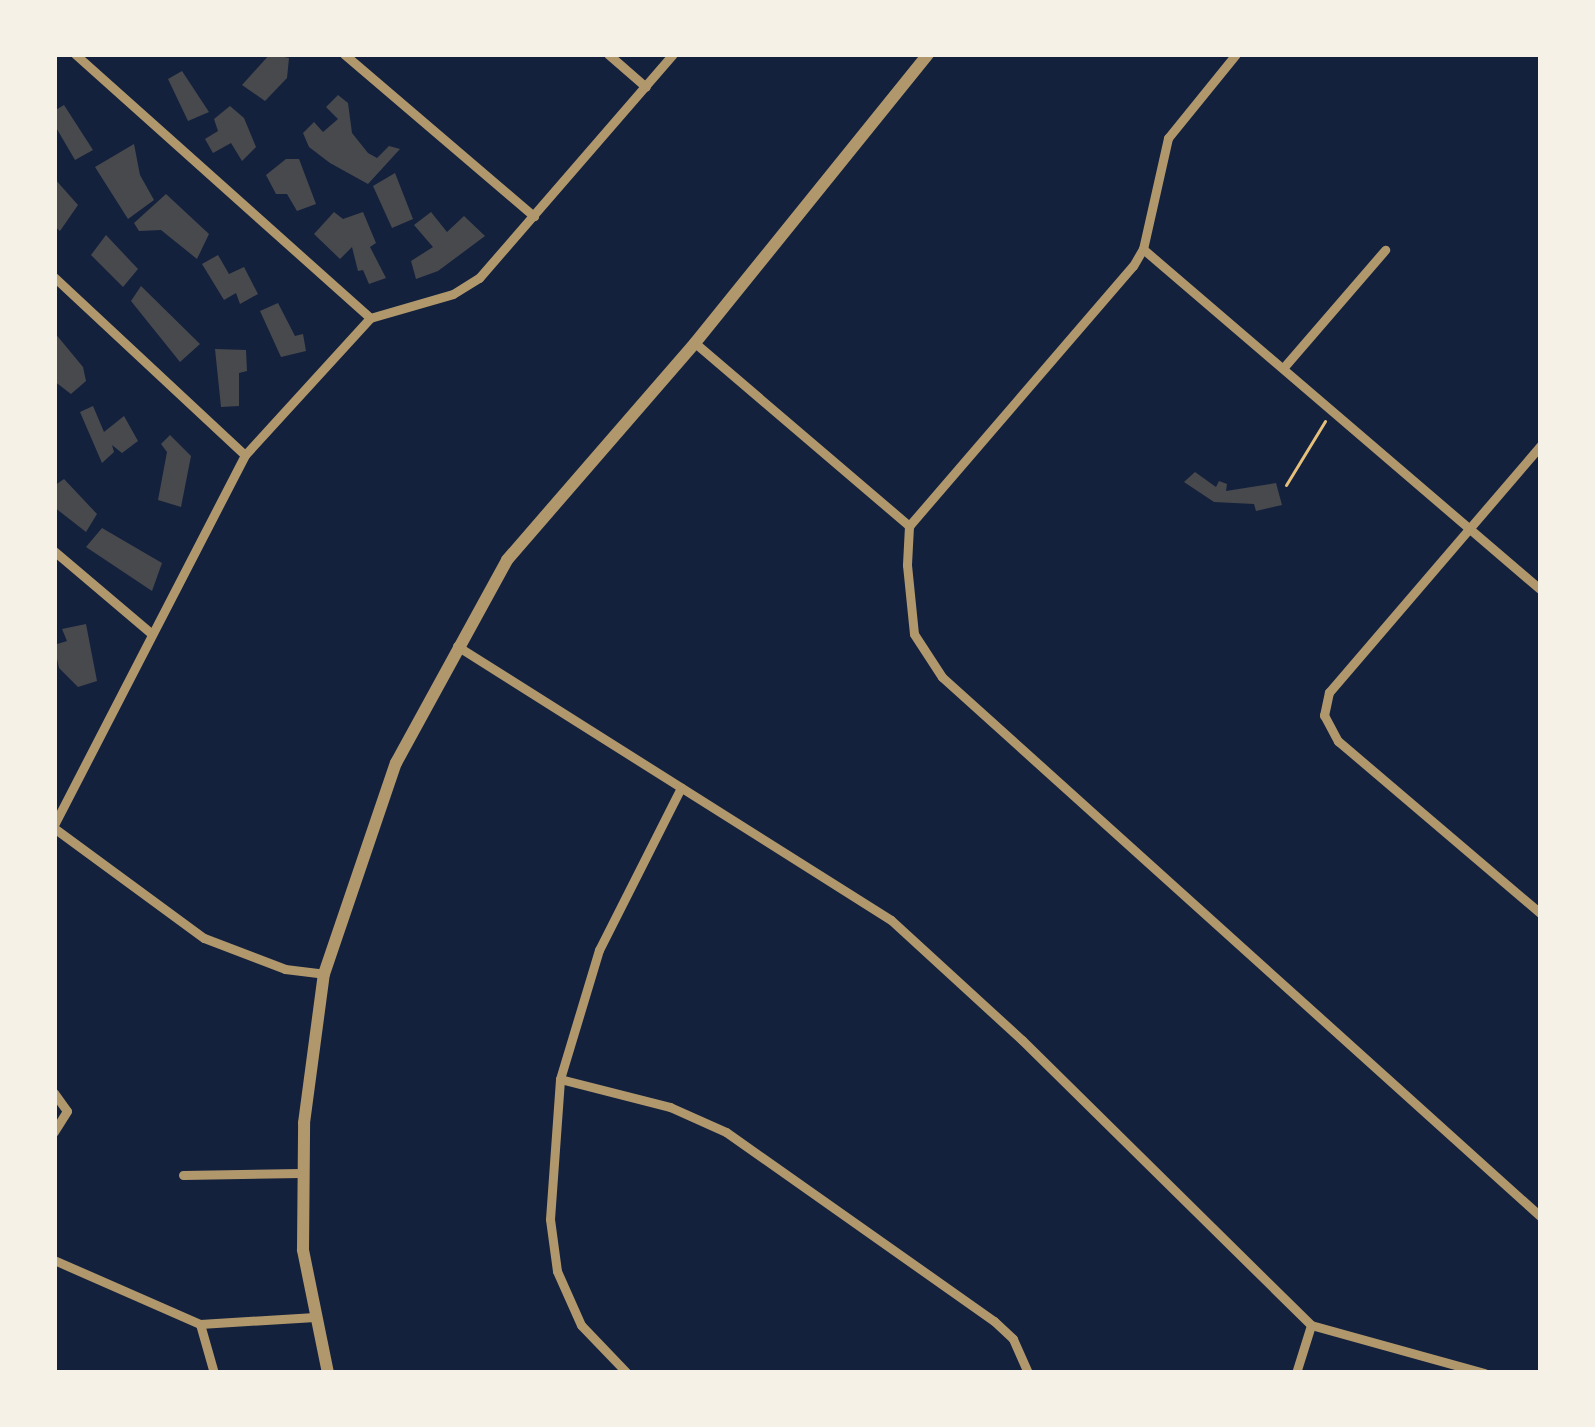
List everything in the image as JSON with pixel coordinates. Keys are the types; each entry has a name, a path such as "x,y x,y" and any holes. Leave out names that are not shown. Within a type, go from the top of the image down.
{"street":[{"path":"75,54 370,318"},
{"path":"344,54 534,216"},
{"path":"608,54 646,87"},
{"path":"324,974 285,969 204,938 54,826 245,455 370,318 463,289 534,216 674,54"},
{"path":"1236,54 1168,138 1144,249 909,526 907,565 914,634 942,677 1541,1217"},
{"path":"328,1373 303,1250 300,1174 324,974 396,763 457,646 521,543 695,343 926,55"},
{"path":"1144,249 1541,590"},
{"path":"1284,367 1384,250"},
{"path":"54,277 245,455"},
{"path":"695,343 909,526"},
{"path":"1541,445 1329,692 1324,716 1338,741 1541,914"},
{"path":"54,551 152,634"},
{"path":"457,646 891,920 1022,1040 1311,1325 1484,1373"},
{"path":"627,1373 581,1324 557,1271 550,1219 560,1079 599,950 681,788"},
{"path":"560,1079 670,1107 726,1132 994,1321 1013,1339 1028,1373"},
{"path":"54,1093 68,1111 54,1132"},
{"path":"183,1175 300,1174"},
{"path":"54,1260 200,1324 315,1317"},
{"path":"200,1324 214,1373"},
{"path":"1296,1373 1311,1325"}],"path":[{"path":"1286,485 1328,417"}],"building":[{"path":"270,54 289,58 287,78 265,101 242,85"},
{"path":"182,71 209,112 188,121 168,79"},
{"path":"338,95 348,103 352,133 368,153 377,158 389,146 400,149 368,184 309,147 303,133 314,122 323,132 338,119 326,107"},
{"path":"64,105 93,150 75,160 54,124 54,111"},
{"path":"230,106 244,118 256,147 242,161 231,143 213,153 205,139 218,131 214,119"},
{"path":"134,144 140,175 154,200 128,219 95,167"},
{"path":"286,159 299,159 316,204 297,211 287,194 276,194 266,175"},
{"path":"395,173 413,219 392,228 373,186"},
{"path":"54,178 78,205 60,231 54,226"},
{"path":"166,194 209,234 197,259 161,230 139,231 134,223"},
{"path":"334,212 343,219 363,212 376,243 370,247 386,278 369,284 363,270 358,271 352,247 340,259 314,234"},
{"path":"431,212 447,232 464,216 485,236 438,271 416,279 411,261 433,247 414,225"},
{"path":"106,235 138,269 123,287 91,255"},
{"path":"218,255 229,274 244,267 258,294 240,304 236,293 224,300 202,264"},
{"path":"141,286 200,344 180,362 131,301"},
{"path":"278,303 295,336 303,334 306,351 281,357 260,311"},
{"path":"54,332 83,367 86,381 71,394 54,381"},
{"path":"215,349 246,350 247,371 239,373 239,406 221,407"},
{"path":"93,406 104,432 124,416 138,441 122,453 112,445 114,452 102,463 80,412"},
{"path":"170,435 191,456 181,507 158,500 167,452 161,444"},
{"path":"1195,472 1216,487 1219,481 1227,484 1226,491 1276,483 1282,505 1256,511 1254,504 1214,502 1184,482"},
{"path":"64,479 97,514 86,532 54,507 54,486"},
{"path":"102,528 162,563 152,591 86,547"},
{"path":"86,624 97,681 78,687 59,668 54,645 67,641 62,629"}]}
